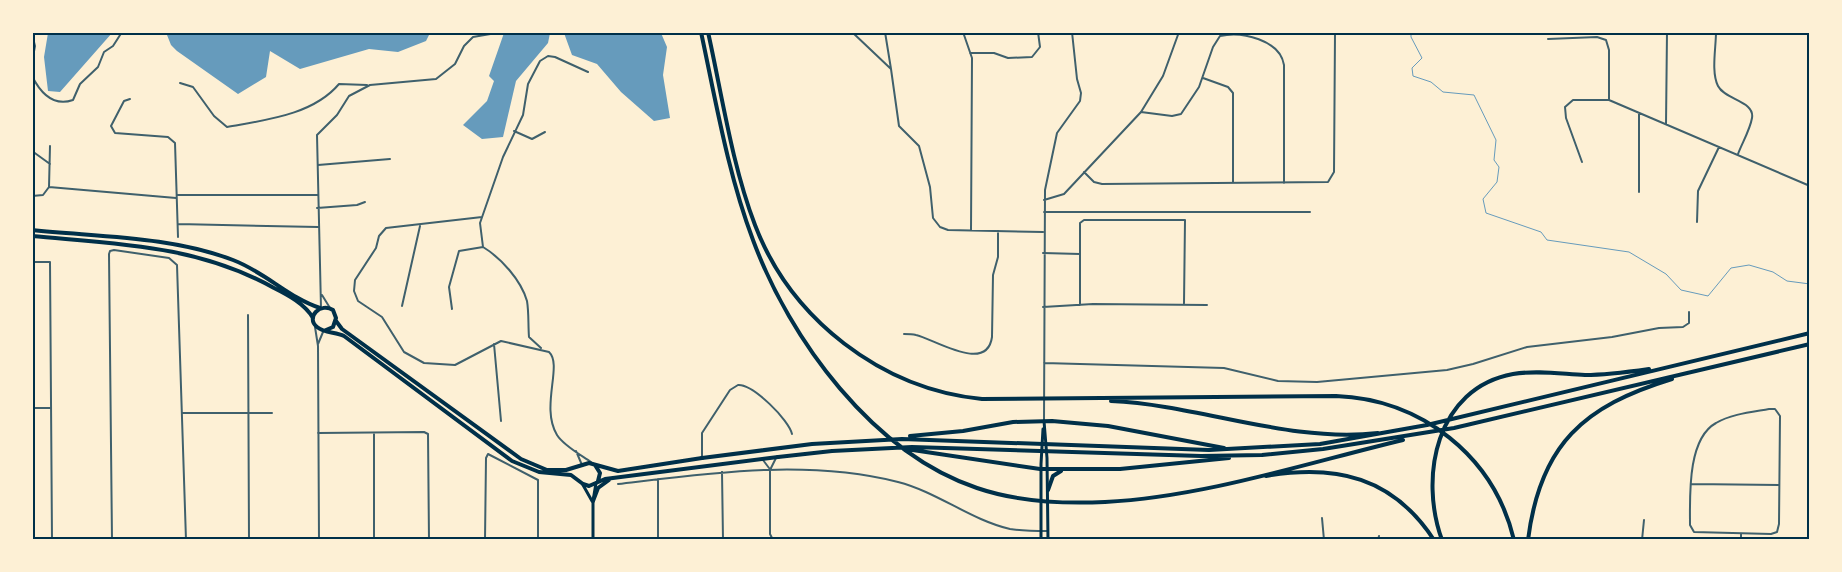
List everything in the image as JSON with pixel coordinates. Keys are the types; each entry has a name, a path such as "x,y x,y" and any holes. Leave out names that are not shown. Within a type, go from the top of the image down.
{"main road":[{"path":"701,32 734,181 755,246 768,276 793,323 837,384 865,414 907,452 937,470 975,487 1008,496 1057,502 1113,501 1161,496 1229,482 1810,344"},
{"path":"708,32 740,173 758,231 772,260 802,303 837,338 889,372 934,390 988,400 1343,396 1377,401 1409,412 1441,429 1462,446 1481,469 1496,492 1514,540"},
{"path":"32,230 165,243 208,252 248,266 279,284 301,300 320,308 330,308 336,315 336,321 333,327 326,330"},
{"path":"32,236 151,247 200,257 236,269 264,282 306,308 313,318 314,324 347,338 516,464 541,473 570,474 579,480 590,494 593,506"},
{"path":"313,318 320,308"},
{"path":"336,321 342,329 527,463 553,470 594,464 620,471 812,444 880,439 906,438 1060,443 1188,450 1244,449 1320,444 1415,428 1460,418 1810,332"},
{"path":"1442,540 1432,500 1433,462 1446,426 1457,408 1472,393 1493,380 1517,374 1599,375 1674,365"},
{"path":"1528,540 1533,510 1543,477 1556,453 1578,427 1599,409 1623,396 1698,371"},
{"path":"1086,399 1161,405 1310,434 1358,435 1415,428"},
{"path":"906,438 963,431 1013,422 1044,420 1102,425 1193,443 1244,449"},
{"path":"1040,540 1040,469 1044,420"},
{"path":"1044,420 1048,469 1048,540"},
{"path":"886,448 922,451 1040,469 1137,468 1355,445 1437,432"},
{"path":"583,484 589,486 597,482 618,478 778,457 886,448 916,447 1201,456 1262,455"},
{"path":"593,540 593,501 600,473 594,464"},
{"path":"579,480 578,473 581,466"},
{"path":"1048,490 1054,475 1068,469"},
{"path":"1229,482 1299,471 1320,470 1347,475 1373,484 1397,499 1418,518 1434,540"},
{"path":"593,501 600,487 618,478"}],"street":[{"path":"32,76 43,94 60,102 72,100 80,84 98,67 104,52 113,46 122,32"},
{"path":"180,83 193,87 214,116 228,127 292,113 328,97 339,84 370,85 436,79 455,64 464,46 473,37 502,32"},
{"path":"852,32 891,69"},
{"path":"885,32 899,126 919,146 930,187 935,222 943,229 1043,232"},
{"path":"963,32 970,53 972,230"},
{"path":"970,53 994,53 1008,58 1032,57 1040,47 1038,32"},
{"path":"1044,420 1044,200 1046,178 1057,134 1080,100 1081,93 1077,79 1072,32"},
{"path":"1044,200 1064,194 1142,112 1163,76 1179,32"},
{"path":"1572,32 1572,38"},
{"path":"1666,124 1667,32"},
{"path":"1716,32 1716,78 1718,86 1724,94 1746,105 1752,112 1751,122 1738,154"},
{"path":"1084,172 1094,182 1102,184 1325,183 1330,181 1333,175 1336,33"},
{"path":"32,34 35,46 32,62"},
{"path":"1142,112 1178,116 1188,104 1203,78 1212,47 1220,36 1236,35 1268,44 1280,53 1284,70 1284,183"},
{"path":"1548,39 1598,37 1606,40 1609,50 1609,100"},
{"path":"588,72 555,57 548,56 544,59 528,84 523,115 514,131 480,223 483,247 496,257 520,287 527,304 529,337 552,355 554,362 549,402 551,422 560,439 594,464"},
{"path":"1203,78 1228,87 1233,93 1233,183"},
{"path":"320,308 317,134 337,115 349,96 370,85"},
{"path":"130,98 124,101 111,126 115,133 121,135 168,137 174,140 178,237"},
{"path":"1582,162 1566,118 1565,107 1573,100 1609,100 1810,186"},
{"path":"1639,113 1639,192"},
{"path":"514,131 532,139 545,132"},
{"path":"32,196 42,195 49,187 50,146"},
{"path":"1697,222 1698,191 1719,147"},
{"path":"32,151 50,164"},
{"path":"317,165 390,159"},
{"path":"49,187 177,198"},
{"path":"177,195 317,195"},
{"path":"318,208 357,205 365,202"},
{"path":"1044,212 1310,212"},
{"path":"482,217 386,228 379,236 376,248 355,280 354,291 358,301 382,317 404,352 424,363 455,365 501,342 543,349"},
{"path":"1080,305 1080,223 1084,220 1185,220 1184,303"},
{"path":"178,224 318,227"},
{"path":"402,306 420,225"},
{"path":"904,334 916,335 939,346 972,353 982,352 989,347 992,337 992,280 998,258 998,231"},
{"path":"452,309 450,287 459,251 483,247"},
{"path":"112,540 110,251 169,258 176,261 178,270 186,540"},
{"path":"1043,253 1080,254"},
{"path":"32,262 50,262 52,540"},
{"path":"320,293 330,308"},
{"path":"1044,307 1184,303 1207,305"},
{"path":"1044,363 1224,368 1278,381 1317,382 1433,372 1473,364 1527,347 1612,337 1659,328 1683,327 1689,324 1689,312"},
{"path":"248,315 249,540"},
{"path":"314,324 318,346 319,540"},
{"path":"318,346 321,335 326,330"},
{"path":"494,344 501,421"},
{"path":"702,458 702,434 730,390 738,385 750,387 788,422 792,434"},
{"path":"32,408 50,408"},
{"path":"1772,408 1778,411 1780,416 1779,485 1777,532 1771,534 1741,534 1694,532 1690,525 1690,484 1695,459 1708,428 1721,420 1772,408"},
{"path":"182,413 272,412"},
{"path":"374,432 374,540"},
{"path":"318,433 424,432 428,434 429,540"},
{"path":"572,448 580,457 581,466"},
{"path":"485,540 486,455 491,454 538,480 538,540"},
{"path":"773,540 770,534 770,470 774,460 778,457"},
{"path":"760,460 766,462 770,470"},
{"path":"618,484 722,472 770,470 830,472 880,478 919,488 1008,528 1048,531"},
{"path":"722,472 723,540"},
{"path":"658,479 658,540"},
{"path":"1690,484 1779,485"},
{"path":"1322,518 1324,540"},
{"path":"1642,540 1644,520"},
{"path":"1741,534 1741,540"}],"water":[{"path":"48,32 112,33 60,92 48,91 44,57"},
{"path":"160,33 430,33 426,41 398,52 369,49 300,69 270,51 266,77 238,94 177,51 171,45 167,35"},
{"path":"504,33 550,33 548,43 516,81 503,137 482,139 463,125 487,101 494,81 489,76"},
{"path":"564,33 661,33 667,47 663,75 670,118 654,121 621,92 597,64 572,55"}],"waterway":[{"path":"1411,32 1411,37 1422,58 1412,68 1413,76 1431,82 1443,92 1474,95 1496,140 1494,160 1499,167 1497,182 1483,199 1486,213 1541,232 1547,240 1629,252 1666,274 1681,290 1708,296 1731,268 1749,265 1773,272 1787,281 1810,284"}]}
